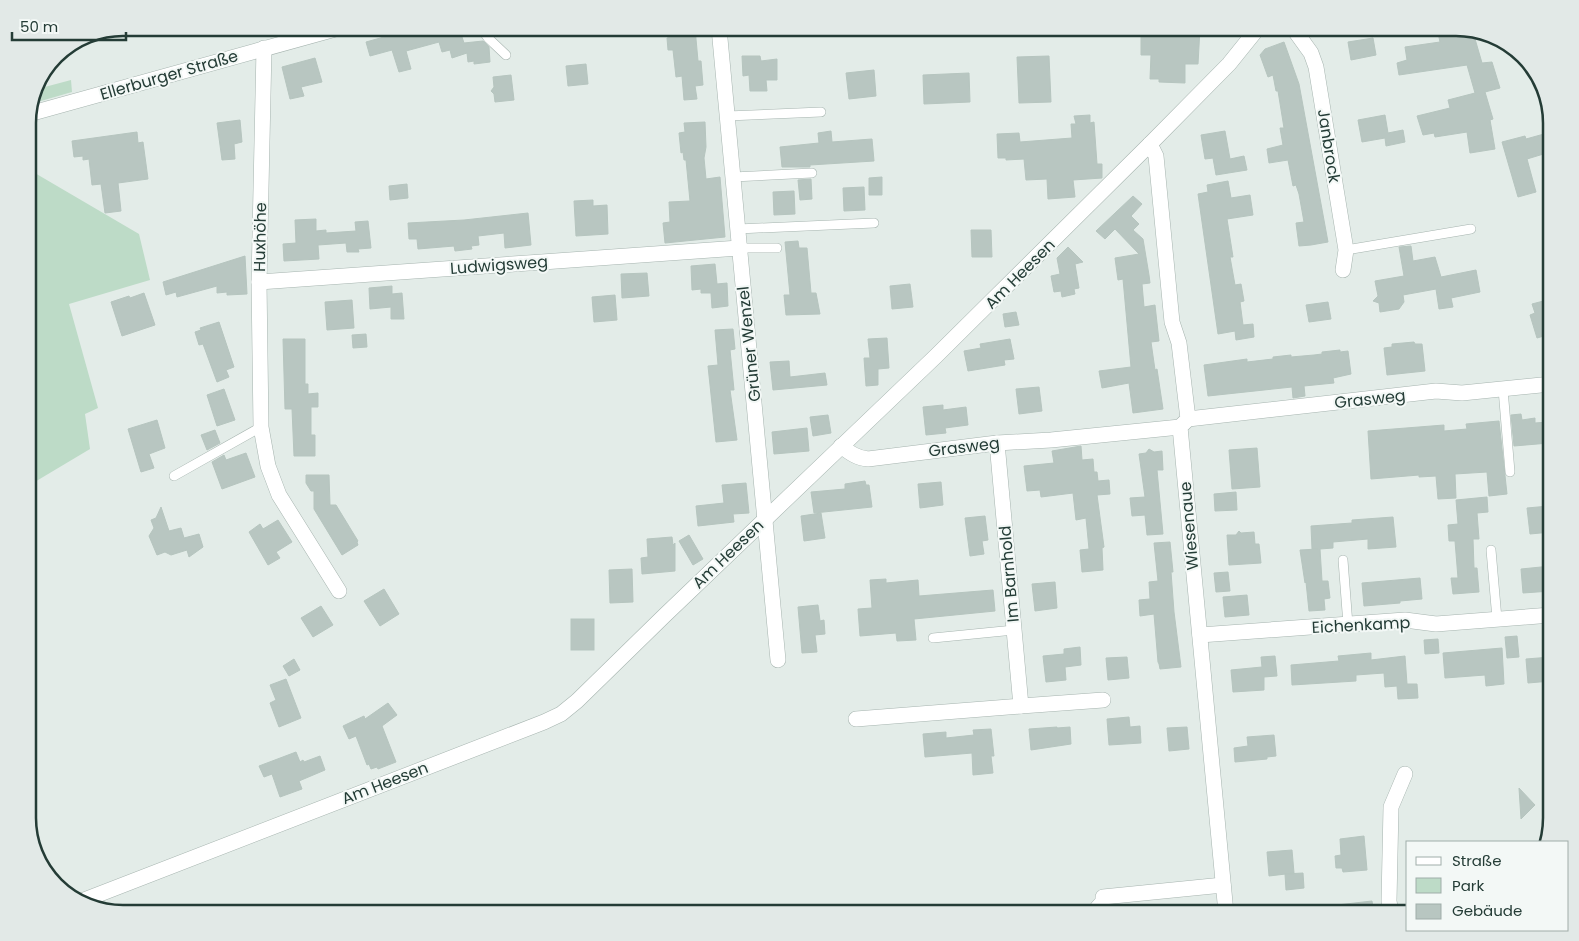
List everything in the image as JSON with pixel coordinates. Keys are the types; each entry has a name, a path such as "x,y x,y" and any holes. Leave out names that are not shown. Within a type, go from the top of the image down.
{"street":[{"name":"Ellerburger Straße","path":"37,112 309,36"},
{"name":"Grüner Wenzel","path":"721,36 778,660"},
{"name":"Am Heesen","path":"90,898 561,714 577,701 765,518 950,343 1229,64 1252,36"},
{"name":"Janbrock","path":"1299,36 1311,53 1316,67 1346,250 1343,270"},
{"name":"Huxhöhe","path":"264,48 259,282 261,427 268,466 279,495 339,591"},
{"name":"Wiesenaue","path":"1150,144 1156,156 1172,322 1179,343 1200,635 1225,905"},
{"name":"Ludwigsweg","path":"259,282 739,248"},
{"name":"Grasweg","path":"841,446 851,454 868,459 997,443 1051,440 1436,391 1462,393 1543,385"},
{"name":"Im Barnhold","path":"997,443 1021,706"},
{"name":"Eichenkamp","path":"1200,635 1405,620 1436,624 1543,616"},
{"path":"856,719 1103,700"},
{"path":"1390,905 1391,807 1405,774"},
{"path":"1103,897 1223,885"}],"lane":[{"path":"487,36 506,55"},
{"path":"727,116 821,112"},
{"path":"733,177 812,173"},
{"path":"738,229 874,223"},
{"path":"1346,250 1471,229"},
{"path":"739,248 777,248"},
{"path":"1503,389 1510,472"},
{"path":"174,476 261,427"},
{"path":"1491,550 1497,620"},
{"path":"1343,560 1348,625"},
{"path":"932,638 1014,630"},
{"path":"1096,905 1103,897"}],"green space":[{"path":"71,80 72,92 39,102 44,87"},
{"path":"36,174 139,234 150,280 69,304 98,408 85,414 90,449 36,481"}],"building":[{"path":"387,36 462,36 464,43 483,41 489,47 490,62 474,64 474,61 468,62 467,53 452,58 450,50 442,52 439,42 406,51 411,69 399,72 392,50 370,56 366,42"},
{"path":"696,36 698,61 701,61 703,85 695,86 697,99 684,100 682,76 676,77 673,50 668,50 667,38"},
{"path":"1141,36 1200,36 1198,64 1185,64 1185,83 1159,82 1159,79 1150,79 1151,55 1141,55"},
{"path":"1439,36 1475,38 1482,63 1492,62 1500,88 1485,92 1493,119 1490,120 1495,149 1470,153 1467,132 1435,137 1434,133 1423,135 1417,116 1450,108 1448,100 1475,93 1467,65 1399,75 1397,63 1407,60 1405,47 1440,42"},
{"path":"1373,38 1376,55 1351,60 1348,42"},
{"path":"1284,42 1299,84 1328,242 1311,245 1299,246 1296,223 1304,222 1299,194 1296,185 1293,186 1288,160 1269,163 1267,149 1283,145 1280,128 1284,128 1278,91 1276,91 1273,75 1268,77 1260,55 1265,49"},
{"path":"742,56 760,56 761,61 777,59 777,80 766,80 767,91 750,91 749,75 743,76"},
{"path":"1049,56 1051,102 1019,103 1017,57"},
{"path":"315,58 322,82 301,87 304,96 290,99 282,67"},
{"path":"586,64 588,84 568,86 566,66"},
{"path":"874,70 876,96 849,99 846,73"},
{"path":"969,73 970,102 924,104 923,75"},
{"path":"511,75 514,100 495,102 494,94 491,91 494,87 493,77"},
{"path":"1090,115 1090,123 1094,122 1097,164 1102,164 1102,178 1073,180 1075,197 1048,199 1047,179 1026,180 1024,159 1006,160 1006,158 998,158 997,134 1019,133 1020,142 1072,138 1071,124 1076,124 1074,116"},
{"path":"1385,115 1388,133 1403,130 1405,142 1386,146 1385,138 1362,142 1358,120"},
{"path":"240,120 242,142 234,144 235,159 222,160 217,123"},
{"path":"705,122 706,147 704,158 706,179 720,177 725,237 665,243 663,223 670,222 669,202 690,201 686,160 684,160 683,152 681,153 679,133 685,132 684,123"},
{"path":"831,131 832,142 872,139 874,161 810,165 810,167 782,167 780,147 819,143 818,133"},
{"path":"1225,131 1230,159 1244,156 1247,170 1216,175 1213,158 1205,159 1201,135"},
{"path":"137,132 138,143 143,142 148,179 118,183 121,211 105,213 101,184 92,185 89,159 83,160 83,156 74,157 72,141"},
{"path":"1543,134 1543,154 1527,159 1536,192 1518,197 1502,142 1525,136 1526,139"},
{"path":"882,177 882,195 869,195 869,178"},
{"path":"811,179 812,199 800,200 798,180"},
{"path":"1228,181 1231,198 1250,195 1253,215 1227,219 1233,257 1230,257 1235,285 1241,284 1244,301 1240,302 1243,325 1253,324 1254,337 1236,340 1235,331 1218,334 1198,194 1208,192 1207,185"},
{"path":"407,184 408,198 390,200 389,186"},
{"path":"864,187 865,210 844,211 843,188"},
{"path":"794,191 795,214 774,215 773,192"},
{"path":"1133,196 1142,204 1131,216 1139,224 1133,230 1143,239 1149,275 1150,283 1142,284 1144,307 1155,305 1159,341 1151,342 1163,409 1133,413 1129,383 1102,388 1099,371 1131,367 1123,279 1118,280 1115,258 1139,254 1115,229 1105,239 1096,231"},
{"path":"593,200 593,206 607,205 608,234 576,236 574,201"},
{"path":"528,213 531,245 505,248 504,233 478,236 479,245 471,246 472,249 455,251 454,246 418,249 417,239 409,239 408,223 464,220"},
{"path":"316,219 316,231 326,230 326,233 356,231 355,222 368,221 371,248 358,249 359,252 347,252 346,243 318,245 319,259 284,261 283,244 296,243 295,220"},
{"path":"971,230 991,230 992,257 972,257"},
{"path":"798,241 799,248 807,248 811,293 816,293 820,314 786,315 784,295 790,295 785,242"},
{"path":"1411,246 1413,261 1435,257 1441,277 1476,270 1480,292 1451,298 1453,307 1439,309 1436,289 1403,295 1404,302 1399,309 1380,312 1379,303 1373,301 1378,296 1375,281 1404,276 1399,247"},
{"path":"1068,247 1083,262 1075,264 1079,288 1074,289 1075,294 1062,297 1061,291 1054,292 1051,276 1060,274 1057,258"},
{"path":"245,256 247,294 227,295 227,292 217,293 217,286 177,297 176,292 166,295 163,282"},
{"path":"715,264 717,284 727,283 728,306 712,308 711,293 701,293 701,289 692,290 691,266"},
{"path":"647,273 649,296 622,298 621,274"},
{"path":"910,284 913,307 892,309 890,286"},
{"path":"392,286 392,294 402,293 404,319 391,319 391,307 370,309 369,288"},
{"path":"144,293 155,325 122,336 111,302"},
{"path":"615,295 617,320 594,322 592,297"},
{"path":"352,300 354,328 327,330 325,302"},
{"path":"1543,301 1543,336 1537,338 1530,315 1535,313 1532,304"},
{"path":"1328,302 1331,319 1309,322 1306,305"},
{"path":"1016,312 1019,325 1005,327 1003,314"},
{"path":"219,322 234,367 226,370 229,377 217,382 203,344 199,345 195,332 201,330 200,328"},
{"path":"733,329 735,349 730,350 734,390 730,390 737,440 716,442 708,366 718,365 715,330"},
{"path":"366,334 367,347 353,348 352,335"},
{"path":"887,338 889,368 878,369 878,385 866,386 864,358 870,358 868,339"},
{"path":"283,339 305,339 305,384 308,384 308,394 318,393 318,407 311,407 311,435 315,435 315,456 294,456 292,409 285,409"},
{"path":"1010,339 1014,359 1004,360 1005,365 968,371 964,351 981,348 980,344"},
{"path":"1414,342 1415,344 1422,344 1425,371 1387,375 1384,348 1392,347 1392,344"},
{"path":"1340,350 1340,352 1348,351 1351,374 1333,378 1334,383 1304,386 1305,396 1293,398 1292,387 1208,396 1204,365 1247,359 1247,362 1291,355 1291,357 1314,355"},
{"path":"789,361 790,377 825,373 827,385 773,390 770,362"},
{"path":"1039,387 1042,411 1019,414 1016,389"},
{"path":"224,389 235,420 217,426 207,395"},
{"path":"943,405 943,410 966,407 968,425 945,428 946,433 926,435 923,407"},
{"path":"1521,414 1522,420 1535,418 1535,423 1543,422 1543,444 1514,446 1511,415"},
{"path":"828,415 831,433 813,436 810,417"},
{"path":"157,420 165,448 149,454 154,468 141,472 128,429"},
{"path":"1499,421 1507,494 1489,496 1487,472 1455,474 1456,498 1438,499 1436,476 1419,477 1419,475 1371,479 1368,431 1444,425 1444,431 1467,429 1466,424"},
{"path":"807,428 809,451 774,454 772,432"},
{"path":"215,430 220,443 207,450 201,435"},
{"path":"1081,446 1082,460 1093,459 1094,472 1097,472 1098,481 1109,480 1110,494 1097,495 1104,547 1102,548 1103,570 1082,572 1080,550 1089,549 1086,518 1076,520 1073,493 1041,497 1040,490 1027,491 1024,466 1054,463 1052,451"},
{"path":"1257,448 1260,487 1232,489 1229,450"},
{"path":"1149,449 1154,452 1162,451 1163,470 1157,470 1163,534 1147,535 1145,515 1132,516 1130,498 1145,497 1139,454 1146,453"},
{"path":"246,453 255,477 222,489 212,462 224,455 226,460"},
{"path":"306,475 329,475 330,505 336,505 358,541 358,545 342,555 314,509 314,491 311,491 306,483"},
{"path":"865,481 866,485 869,485 872,507 814,513 811,492 845,489 845,484"},
{"path":"941,482 943,505 920,508 918,484"},
{"path":"746,483 749,513 733,514 734,522 698,526 696,506 724,503 722,485"},
{"path":"1236,492 1237,510 1215,511 1214,494"},
{"path":"1487,497 1488,512 1477,513 1479,539 1473,539 1474,568 1477,568 1479,592 1453,594 1451,578 1458,578 1455,541 1449,541 1448,525 1458,524 1456,500"},
{"path":"161,507 169,531 181,528 184,538 199,534 203,547 189,557 187,550 171,555 165,552 157,555 149,536 154,528 151,520 156,518"},
{"path":"1543,507 1543,533 1530,534 1527,508"},
{"path":"821,513 825,538 804,541 801,516"},
{"path":"985,516 988,540 982,541 984,554 970,556 965,518"},
{"path":"1393,517 1396,547 1368,549 1368,539 1333,542 1333,548 1320,549 1322,581 1328,581 1330,598 1324,599 1325,610 1309,611 1300,550 1318,549 1312,549 1311,526"},
{"path":"278,520 292,542 276,552 280,558 268,565 249,532 260,524 263,529"},
{"path":"1239,531 1241,533 1254,532 1255,544 1259,544 1261,563 1229,565 1227,535 1236,535"},
{"path":"689,535 703,559 693,565 679,541"},
{"path":"672,537 673,545 675,543 675,571 642,574 641,558 648,557 647,539"},
{"path":"1170,542 1174,612 1181,667 1160,669 1154,614 1140,616 1139,600 1150,599 1149,582 1158,581 1154,543"},
{"path":"1543,567 1543,592 1523,593 1521,569"},
{"path":"632,569 633,602 610,603 609,570"},
{"path":"1228,572 1230,591 1216,592 1214,573"},
{"path":"1420,578 1422,599 1364,606 1362,583"},
{"path":"886,579 886,583 918,580 919,596 993,590 995,611 914,619 916,640 897,641 896,633 860,636 858,609 872,608 870,580"},
{"path":"1055,582 1057,608 1035,611 1032,584"},
{"path":"384,589 399,614 380,626 364,601"},
{"path":"1247,595 1249,615 1225,617 1223,597"},
{"path":"818,605 820,621 824,620 825,634 815,635 817,652 802,653 798,607"},
{"path":"321,606 333,625 313,637 301,618"},
{"path":"571,619 594,619 594,650 571,650"},
{"path":"1517,636 1519,657 1507,658 1505,637"},
{"path":"1438,639 1439,653 1425,654 1424,640"},
{"path":"1080,647 1081,665 1065,667 1066,680 1046,682 1043,656 1064,654 1064,649"},
{"path":"1502,648 1504,684 1486,686 1485,675 1445,678 1443,653"},
{"path":"1371,653 1371,660 1405,656 1407,684 1417,684 1418,698 1398,699 1397,686 1385,687 1384,673 1356,675 1356,681 1292,685 1291,665 1339,661 1338,656"},
{"path":"1275,656 1277,676 1264,677 1264,690 1233,692 1231,670 1262,667 1261,657"},
{"path":"1127,657 1129,678 1108,680 1106,658"},
{"path":"1543,658 1543,682 1528,683 1526,659"},
{"path":"294,659 300,670 289,676 283,666"},
{"path":"286,679 301,718 279,727 270,703 276,700 270,685"},
{"path":"388,703 397,715 382,726 396,762 378,769 377,767 371,769 369,764 367,765 356,736 349,739 343,726 364,716 365,719"},
{"path":"1129,717 1130,727 1140,726 1141,743 1109,745 1107,719"},
{"path":"1070,727 1071,744 1031,750 1029,729"},
{"path":"1187,727 1189,749 1169,751 1167,728"},
{"path":"991,729 994,756 991,756 993,773 973,775 972,753 925,757 923,734 946,732 946,738 974,735 973,730"},
{"path":"1274,735 1276,756 1267,757 1267,759 1235,762 1234,748 1248,746 1247,737"},
{"path":"296,752 300,762 320,756 325,770 299,781 302,789 280,797 272,774 264,777 259,766"},
{"path":"1519,788 1535,805 1521,819"},
{"path":"1364,836 1367,870 1343,872 1342,868 1336,868 1335,856 1341,855 1340,839"},
{"path":"1292,850 1294,873 1269,876 1267,852"},
{"path":"1303,873 1304,888 1286,890 1285,874"},
{"path":"1372,901 1373,905 1337,905"}]}
